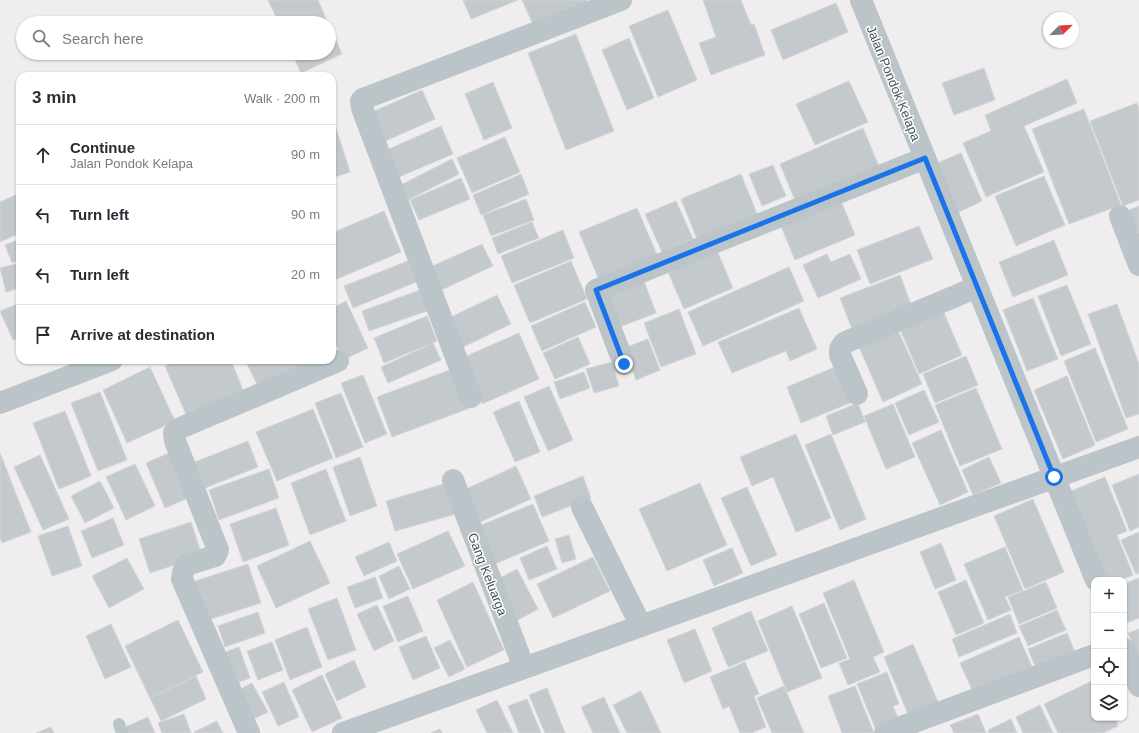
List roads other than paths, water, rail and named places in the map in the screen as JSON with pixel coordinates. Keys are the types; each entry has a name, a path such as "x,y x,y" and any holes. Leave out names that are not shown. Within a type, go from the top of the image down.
{"street":[{"path":"471,397 361,101 621,0"},
{"name":"Jalan Pondok Kelapa","path":"861,0 1095,577"},
{"path":"624,364 596,290 925,158"},
{"path":"1120,216 1139,265"},
{"path":"857,394 840,355 840,349 844,343 977,287"},
{"path":"0,403 102,364"},
{"path":"249,733 182,579 186,565 215,556 218,550 175,441 174,433 331,364"},
{"path":"343,733 1139,447"},
{"name":"Gang Keluarga","path":"453,480 524,668"},
{"path":"582,507 641,626"},
{"path":"885,733 1091,656"},
{"path":"1127,656 1139,686"}]}
